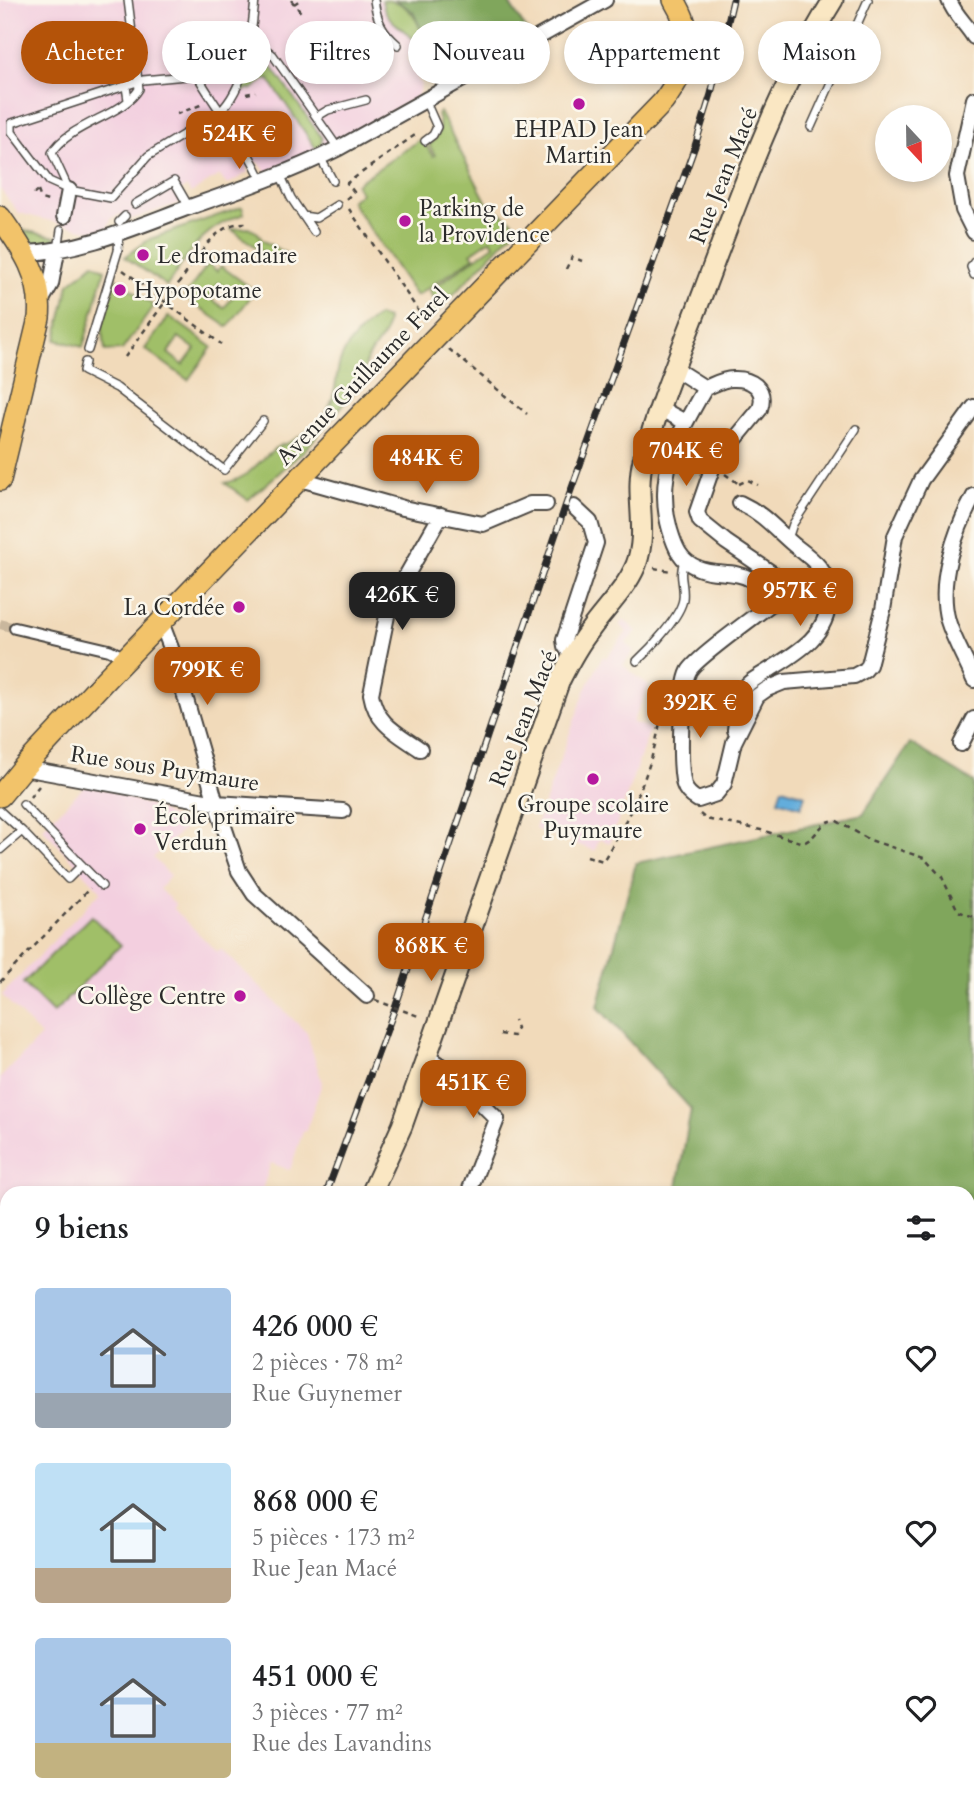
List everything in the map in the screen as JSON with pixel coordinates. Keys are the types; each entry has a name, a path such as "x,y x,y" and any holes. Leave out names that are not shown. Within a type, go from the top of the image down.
{"main road":[{"name":"Avenue Guillaume Farel","path":"0,796 33,770 126,659 300,479 431,331 645,122 674,87 688,54 689,37 674,0"},
{"name":"Rue Jean Macé","path":"375,1186 402,1126 560,680 587,632 629,579 636,565 642,540 639,486 643,461 661,409 744,183 791,76 833,0"},
{"path":"0,217 25,253 37,282 40,303 0,480"},
{"path":"0,778 33,770"}],"street":[{"path":"25,253 57,251 121,224 190,208 320,158 605,0"},
{"path":"949,0 974,37"},
{"path":"974,99 957,176 963,211 974,232"},
{"path":"62,224 69,190"},
{"path":"40,303 51,284 57,251"},
{"path":"675,369 705,388"},
{"path":"740,503 758,511 820,565 827,579 828,610 813,639 747,685 740,698 734,742 724,784 716,794 698,800 690,796 684,787 683,693 689,671 772,603 783,593 785,587 782,580 700,521 697,512 713,467 760,409 763,400 762,391 757,385 733,378 705,388 685,422 669,465 664,489 670,528 684,561 699,569 743,576 757,584 772,603"},
{"path":"734,742 757,696 767,689 784,682 854,676 869,665 883,610 895,536 921,480 974,407"},
{"path":"661,409 685,422"},
{"path":"300,479 403,508 483,524 530,504 545,504"},
{"path":"974,496 949,559 944,596 950,627 974,680"},
{"path":"572,656 565,646 566,632 596,543 590,522 574,507"},
{"path":"420,749 380,721 371,694 389,606 441,515"},
{"path":"161,622 239,871 254,894 371,998"},
{"path":"15,628 109,650 126,659"},
{"path":"961,744 974,719"},
{"name":"Rue sous Puymaure","path":"33,770 216,803 343,811"},
{"path":"426,1056 450,1072 497,1119 471,1186"}],"lane":[{"path":"69,190 52,153 59,141 128,100 139,89 128,0"},
{"path":"252,21 255,0"},
{"path":"374,0 377,21 385,34 398,45"},
{"path":"811,127 868,0"},
{"path":"271,53 318,116 338,148"},
{"path":"236,84 219,113 148,156 137,165 111,198 69,190 49,181 12,132 12,123 143,80 197,75 219,113 246,152 262,181"},
{"path":"126,84 128,100"},
{"path":"318,116 328,110 366,100"},
{"path":"425,100 437,127 433,135 425,141"},
{"path":"320,158 333,181"},
{"path":"280,174 291,198 314,232"},
{"path":"135,204 174,181 190,208"},
{"path":"303,216 316,218 337,205"},
{"path":"57,251 62,224"},
{"path":"88,350 118,251 121,224"},
{"path":"974,262 971,267 974,275"},
{"path":"85,362 83,371 117,388 223,470 263,421"},
{"path":"788,539 793,524 856,429"},
{"path":"638,661 660,639 683,601 680,571 684,561"},
{"path":"23,804 100,883"},
{"path":"0,811 23,831 68,879 82,865"},
{"path":"0,850 23,831"}],"path":[{"path":"291,0 303,15"},
{"path":"294,4 300,0"},
{"path":"408,139 347,183 354,192 343,201 431,331 527,414"},
{"path":"34,194 42,188"},
{"path":"125,357 208,243 223,227 247,223"},
{"path":"566,269 572,257 582,261"},
{"path":"114,264 221,344"},
{"path":"687,449 703,456 713,467"},
{"path":"739,484 748,480 758,485"},
{"path":"651,567 671,571"},
{"path":"587,856 603,861 621,832 650,767 661,726 664,695 683,693"},
{"path":"23,804 40,784 33,770"},
{"path":"698,800 699,814 706,820 761,830 803,843 813,837 820,826 835,820 870,840 924,858 942,877 958,911 974,917"},
{"path":"0,982 100,883"},
{"path":"371,998 418,1016"},
{"path":"500,1034 514,1036 517,1028 513,1020"}],"shaded area":[{"path":"0,0 509,0 521,21 408,21 408,84 420,84 417,97 321,149 266,172 258,161 246,168 248,172 227,185 219,175 191,193 187,187 176,193 182,202 132,219 121,214 111,218 107,229 91,231 19,213 0,189"},
{"name":"Groupe scolaire Puymaure","path":"624,620 637,631 626,643 634,651 623,665 649,686 632,722 650,729 610,843 599,839 595,851 535,829 585,691 603,656 606,658 627,632 620,625"},
{"path":"85,786 108,790 155,808 188,825 153,858 170,875 159,889 175,904 174,909 217,952 221,949 307,1033 322,1083 290,1170 271,1163 263,1186 0,1186 0,1078 41,1036 2,995 101,891 42,828"}],"green space":[{"path":"382,0 392,1 413,15 416,21 408,21 408,34 388,16"},
{"path":"396,0 507,0 521,21 417,21 413,12"},
{"path":"271,66 322,138 321,148 317,150 271,82"},
{"path":"244,84 260,84 251,90 249,88 241,91"},
{"name":"Parking de la Providence","path":"440,112 487,203 519,226 431,318 427,312 436,303 429,291 494,245 491,239 471,253 474,257 416,296 351,201 361,193 356,184 421,139 433,156 435,155 429,145 438,135 437,114"},
{"path":"242,207 244,214 217,226 198,242 167,286 125,257 150,239"},
{"path":"249,228 258,233 262,240 292,257 291,262 287,261 281,265 231,229"},
{"path":"22,230 56,237 55,243 36,243"},
{"path":"94,263 105,270 83,347 56,340 69,284"},
{"path":"208,264 217,271 221,266 255,291 228,327 184,297","holes":["219,283 235,294 224,308 209,297"]},
{"path":"116,278 154,306 122,350 105,351 102,327"},
{"path":"169,316 212,347 188,380 145,349","holes":["179,337 195,349 183,365 168,353"]},
{"path":"378,316 387,319 385,333 367,359 362,382 305,450 248,500 225,483 246,474 275,448 302,435 321,419 331,403 340,362 346,349 361,330"},
{"path":"910,743 974,782 974,1186 677,1186 691,1109 598,1007 636,863 863,814"},
{"path":"91,916 121,945 53,1013 23,983"}],"water":[{"path":"782,788 805,795 801,807 778,800"}],"tunnel":[{"path":"0,624 15,628"}],"railway":[{"path":"329,1186 395,1008 566,504 695,146 711,94 733,0"}],"place":[{"name":"EHPAD Jean Martin","path":"579,104"},
{"name":"Parking de la Providence","path":"405,221"},
{"name":"Le dromadaire","path":"143,255"},
{"name":"Hypopotame","path":"120,290"},
{"name":"La Cordée","path":"239,607"},
{"name":"Groupe scolaire Puymaure","path":"593,779"},
{"name":"École primaire Verdun","path":"140,829"},
{"name":"Collège Centre","path":"240,996"}]}
